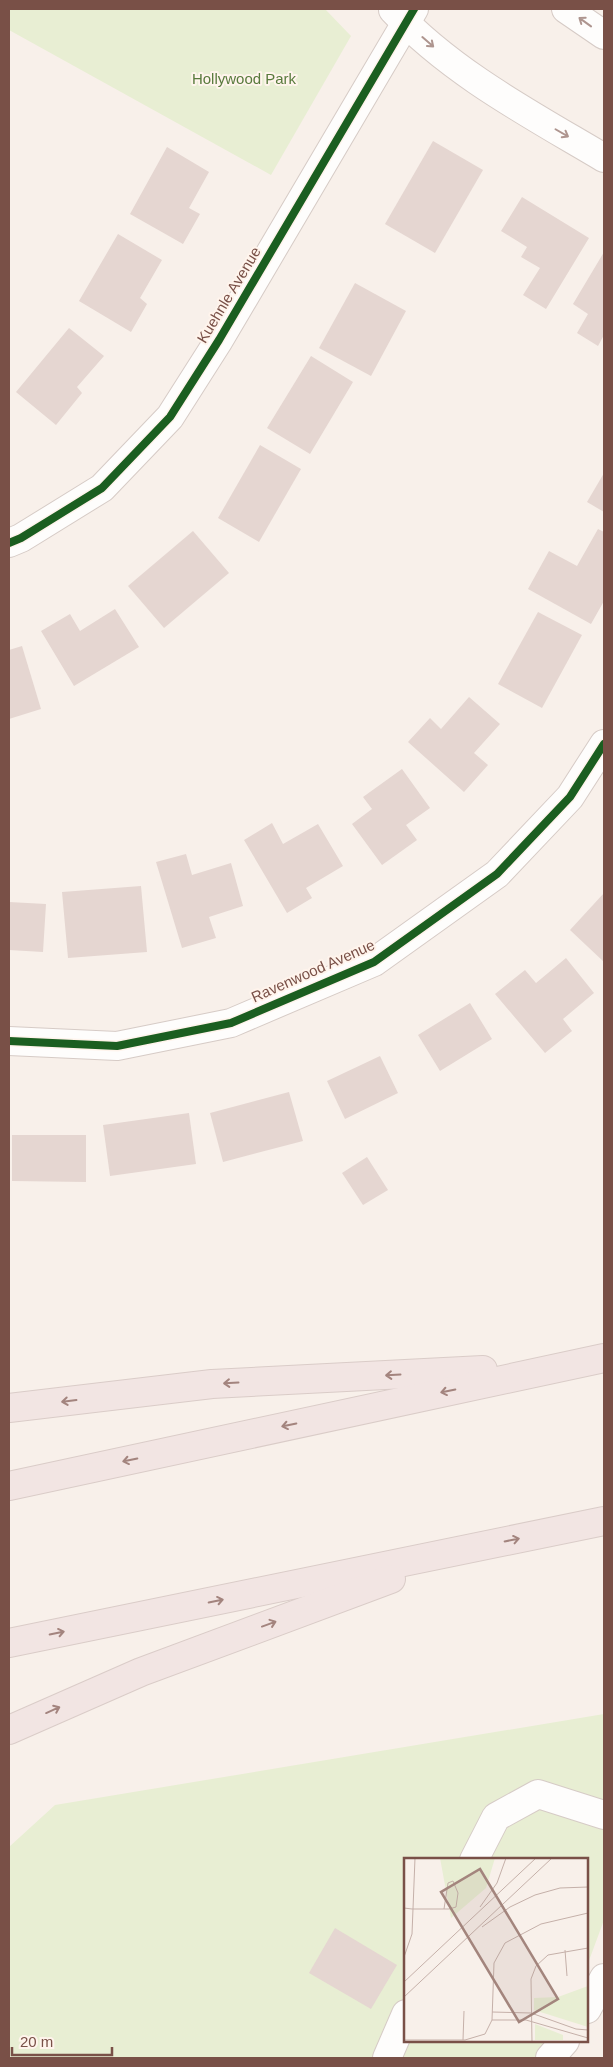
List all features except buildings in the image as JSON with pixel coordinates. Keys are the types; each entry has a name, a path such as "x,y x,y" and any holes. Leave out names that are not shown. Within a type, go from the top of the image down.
{"highway":[{"path":"9,1486 604,1358"},
{"path":"9,1408 212,1384 564,1366"},
{"path":"9,1643 604,1520"},
{"path":"9,1730 141,1672 472,1548"}],"street":[{"path":"566,9 604,35"},
{"path":"404,14 450,62 510,103 604,158"},
{"name":"Kuehnle Avenue","path":"9,543 102,488 170,417 219,340 404,14"},
{"name":"Ravenwood Avenue","path":"9,1041 117,1046 230,1023 374,962 498,874 570,796 604,744"},
{"path":"475,1858 496,1817 538,1794 604,1815"},
{"path":"588,2007 604,1978"},
{"path":"387,2058 404,2019"},
{"path":"550,2058 564,2042"}],"green space":[{"name":"Hollywood Park","path":"9,9 325,9 351,36 271,175 9,30"},
{"path":"604,1714 604,1920 588,1963 588,1858 404,1858 404,2042 559,2042 552,2058 9,2058 9,1847 55,1805"}],"cycle path":[{"path":"9,543 21,538 102,488 170,417 219,340 414,9"},
{"path":"9,1041 117,1046 231,1023 374,962 497,874 570,797 604,744"}]}
